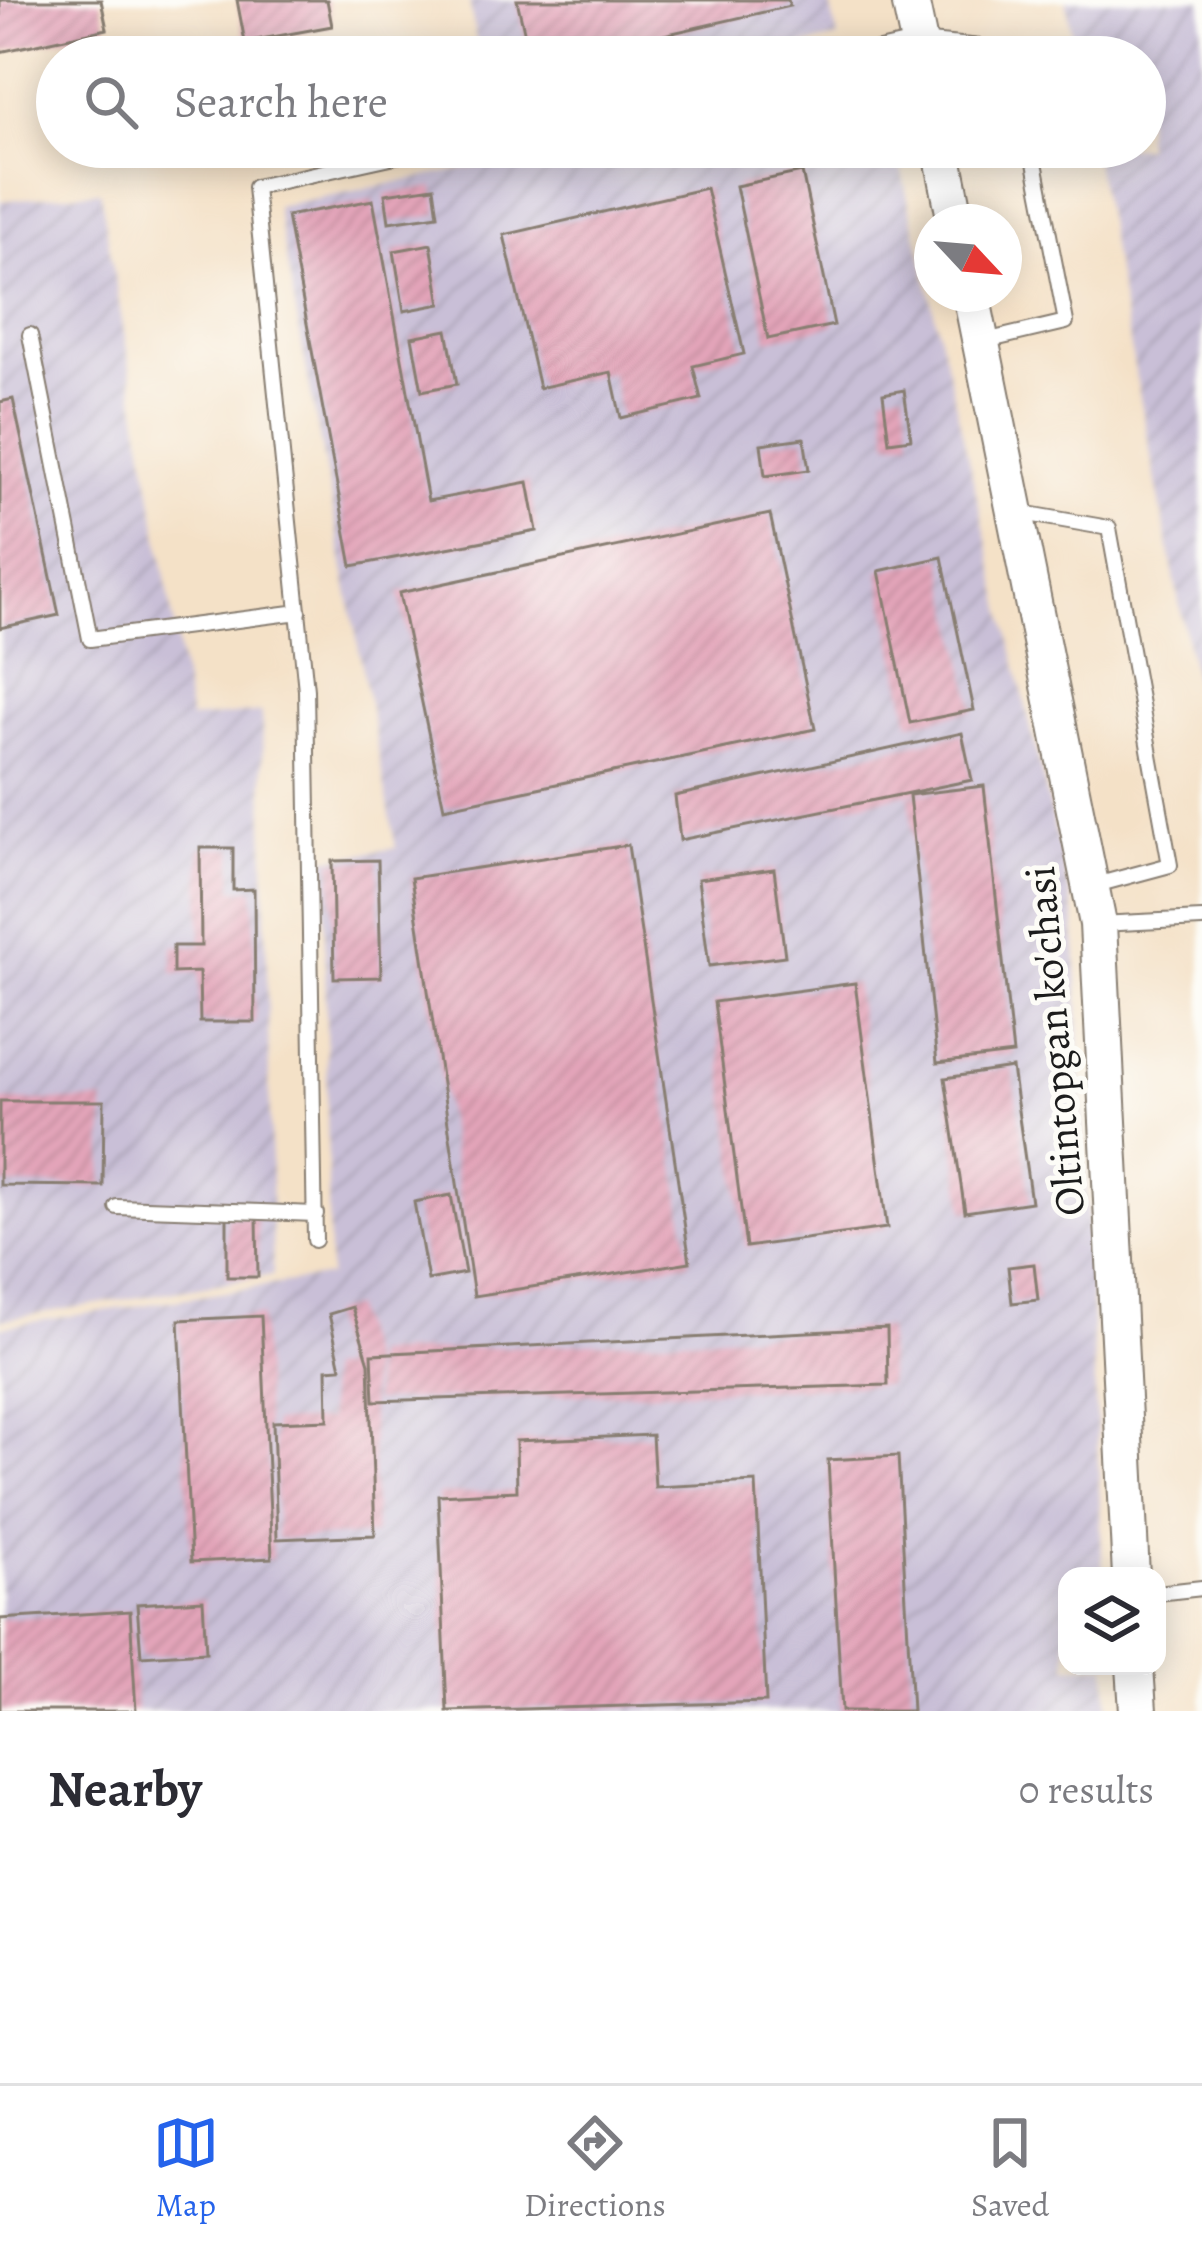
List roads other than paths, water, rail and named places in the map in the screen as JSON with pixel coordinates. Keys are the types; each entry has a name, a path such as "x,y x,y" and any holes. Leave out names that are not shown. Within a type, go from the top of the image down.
{"street":[{"path":"910,0 918,36"},
{"path":"945,168 952,204"},
{"name":"Oltintopgan ko'chasi","path":"975,312 1098,924 1131,1567"},
{"path":"1136,1675 1138,1711"}],"lane":[{"path":"315,1240 299,612 255,187 341,168"},
{"path":"981,342 1066,322 1036,168"},
{"path":"30,335 90,639 299,612"},
{"path":"1016,512 1109,528 1170,865 1092,886"},
{"path":"1098,924 1202,920"},
{"path":"117,1207 316,1214"},
{"path":"1166,1592 1202,1588"}]}
